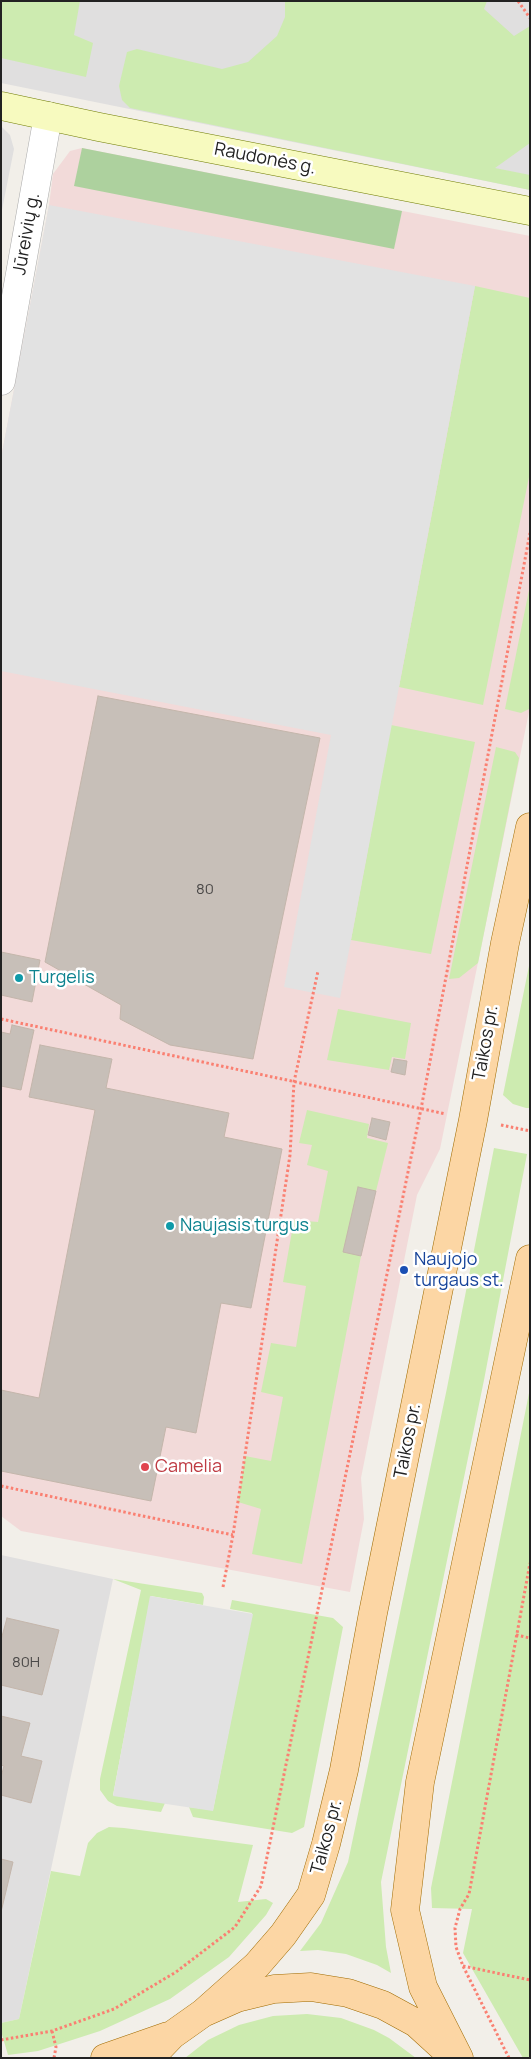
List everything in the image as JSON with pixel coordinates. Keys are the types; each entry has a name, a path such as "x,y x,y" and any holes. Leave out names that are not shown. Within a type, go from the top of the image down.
{"main road":[{"name":"Taikos pr.","path":"203,2013 257,1965 283,1935 311,1895 324,1853 344,1770 375,1604 473,1120 505,943 530,827"},
{"path":"459,2058 423,1986 404,1910 420,1782 530,1259"},
{"path":"150,2058 172,2035 203,2013 237,1998 274,1989 311,1987 348,1993 383,2005 416,2023 444,2047 453,2058"},
{"path":"105,2058 172,2035"}],"street":[{"name":"Raudonės g.","path":"1,106 530,211"},
{"name":"Jūreivių g.","path":"1,381 48,116"}],"path":[{"path":"518,1 530,18"},
{"path":"1,2040 52,2031 114,2009 176,1972 234,1927 261,1886 421,1109 530,534"},
{"path":"223,1587 233,1535 290,1155 294,1082 318,970"},
{"path":"1,1019 530,1131"},
{"path":"1,1486 233,1535"},
{"path":"509,2058 463,1966 456,1947 455,1928 460,1909 469,1894 530,1563"},
{"path":"516,1635 530,1638"},
{"path":"463,1966 530,1980"},
{"path":"52,2031 56,2047 54,2058"}],"shaded area":[{"path":"1,1 530,1 530,190 1,83"},
{"path":"1,126 10,135 14,149 1,215"},
{"path":"82,148 530,236 530,707 440,1149 417,1195 361,1478 364,1519 350,1592 21,1531 1,1516 1,458 49,205 53,174 70,151"},
{"path":"49,205 475,286 340,998 284,987 331,735 1,671 1,458"},
{"path":"1,1555 113,1579 19,2019 1,2023"},
{"path":"150,1596 253,1614 213,1811 113,1796"}],"green space":[{"path":"1,1 80,1 74,35 93,43 86,77 1,58"},
{"path":"285,1 487,1 484,9 514,36 530,26 530,143 495,168 530,175 530,190 130,108 122,100 119,86 127,52 137,49 222,69 248,62 277,36 285,17"},
{"path":"82,148 402,211 394,249 74,186"},
{"path":"475,286 530,298 530,472 483,705 399,687"},
{"path":"530,585 530,707 521,713 505,709"},
{"path":"391,725 475,742 431,954 351,940"},
{"path":"496,747 515,752 519,758 478,963 459,978 449,979"},
{"path":"530,961 530,1108 526,1108 513,1104 503,1095"},
{"path":"338,1009 411,1023 405,1059 392,1057 389,1070 327,1060"},
{"path":"307,1110 369,1124 367,1138 388,1143 376,1191 358,1188 344,1251 361,1256 302,1564 252,1554 261,1509 238,1502 245,1456 271,1461 283,1397 261,1392 271,1343 296,1347 306,1286 283,1282 294,1220 318,1222 328,1171 307,1165 312,1145 299,1143"},
{"path":"494,1148 527,1154 484,1380 381,1882 386,1947 391,1973 377,1965 346,1954 318,1950 300,1951 321,1923 348,1862 447,1388"},
{"path":"530,1388 530,2058 523,2058 463,1953 472,1909 432,1908 431,1888"},
{"path":"113,1579 202,1593 204,1597 203,1605 151,1596 113,1795 165,1803 161,1812 117,1806 108,1801 100,1790 100,1779 141,1590"},
{"path":"232,1600 333,1618 343,1627 304,1827 292,1833 193,1817 189,1807 213,1810 252,1613 230,1609"},
{"path":"109,1827 253,1845 238,1902 266,1899 273,1903 266,1915 229,1957 170,1999 100,2031 38,2051 8,2055 1,2031 1,2023 19,2019 51,1871 80,1876 88,1843 97,1833"},
{"path":"307,2014 341,2018 374,2030 389,2038 416,2058 185,2058 208,2040 239,2025 273,2016"}],"building":[{"path":"98,696 320,738 253,1059 170,1045 120,1019 121,1005 45,962"},
{"name":"Turgelis","path":"1,952 40,960 32,1002 1,995"},
{"path":"12,1025 34,1030 21,1090 1,1086 1,1032 10,1034"},
{"name":"Naujasis turgus","path":"40,1045 112,1059 106,1088 229,1113 224,1137 282,1149 251,1308 221,1303 196,1433 166,1427 151,1501 1,1471 1,1390 39,1398 95,1110 29,1097"},
{"path":"394,1059 407,1061 405,1075 391,1072"},
{"path":"372,1118 390,1122 386,1140 368,1135"},
{"path":"358,1187 376,1191 361,1256 343,1252"},
{"path":"7,1618 59,1630 42,1695 1,1685 1,1640"},
{"path":"1,1716 30,1723 21,1756 42,1761 31,1803 1,1795 1,1777 4,1766 1,1765"},
{"path":"1,1859 13,1862 1,1912"}],"place":[{"name":"Turgelis","path":"19,978"},
{"name":"Naujasis turgus","path":"170,1226"},
{"name":"Naujojo turgaus st.","path":"404,1270"},
{"name":"Camelia","path":"145,1467"}]}
